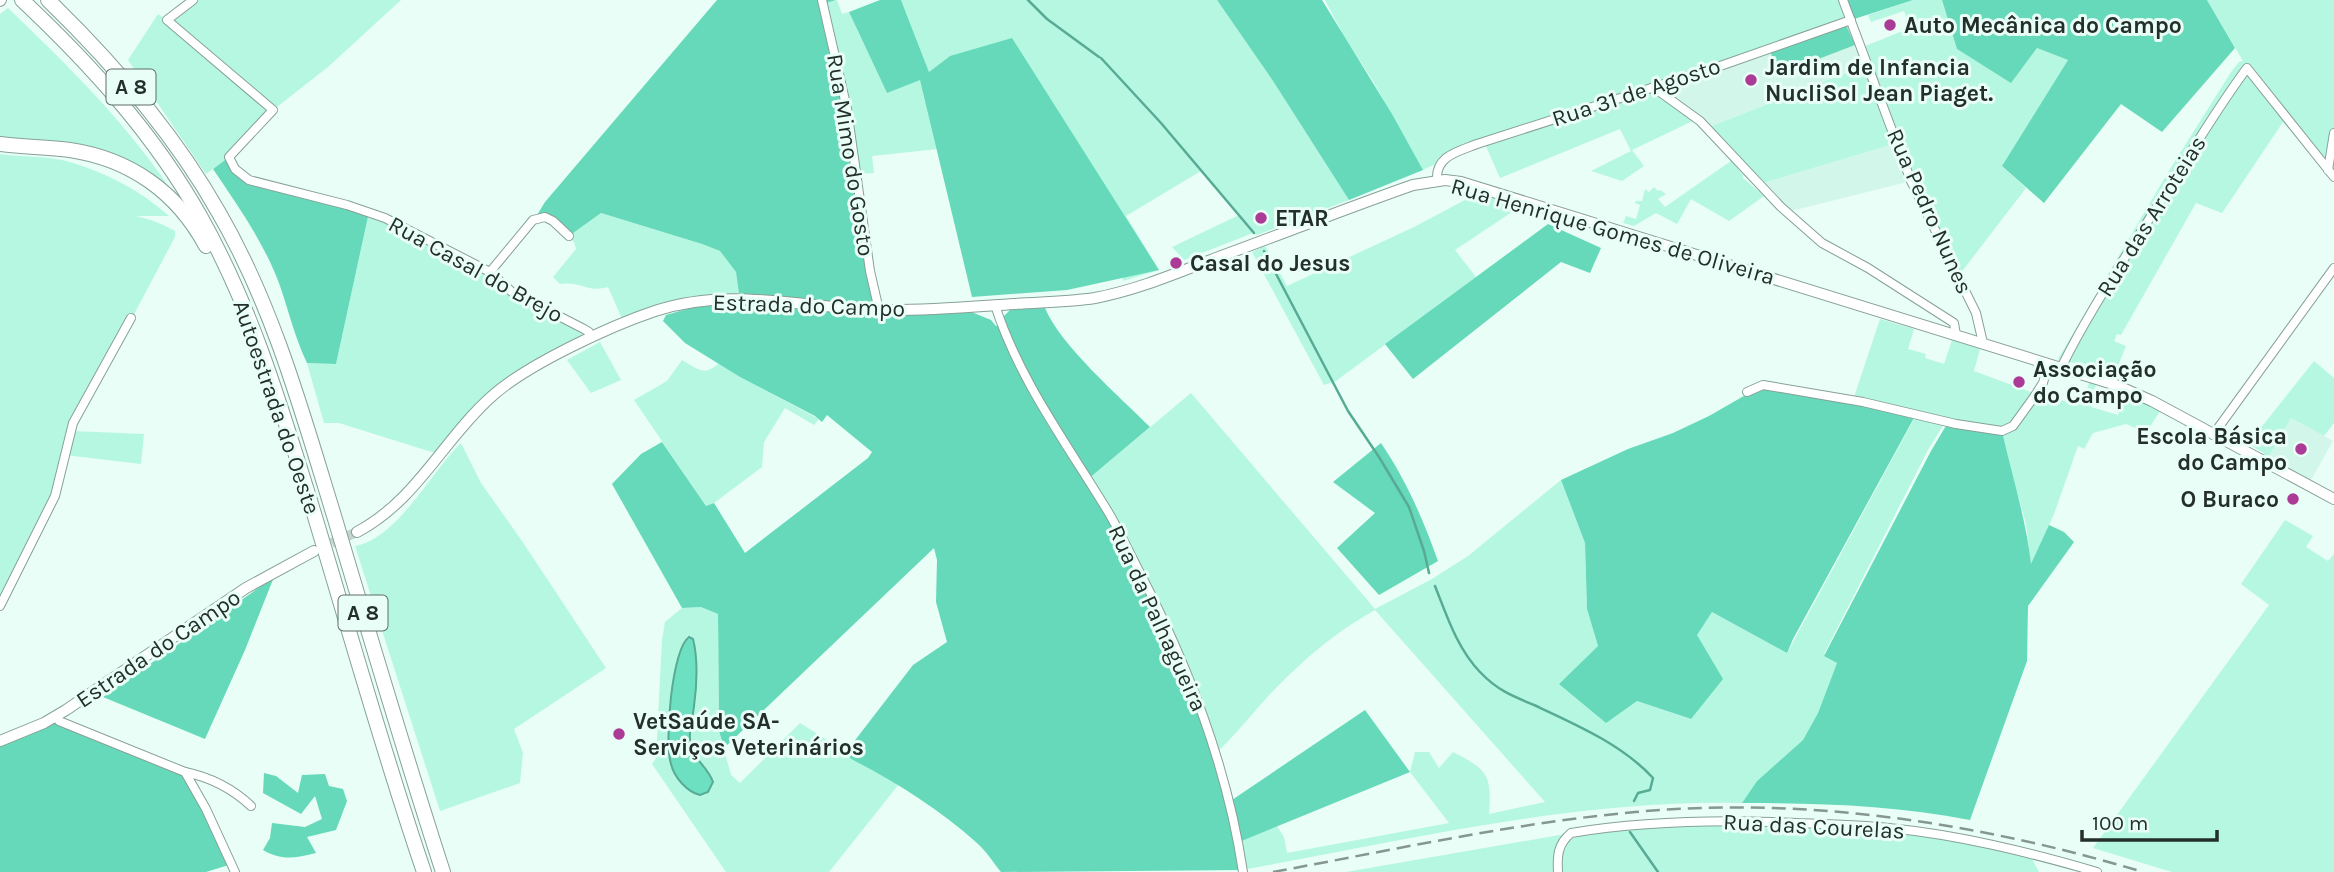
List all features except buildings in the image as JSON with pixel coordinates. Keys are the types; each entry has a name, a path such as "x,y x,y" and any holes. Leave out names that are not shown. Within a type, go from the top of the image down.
{"highway":[{"name":"Autoestrada do Oeste","path":"22,0 102,80 156,149 199,213 249,315 275,387 424,872"},
{"name":"Autoestrada do Oeste","path":"48,0 129,84 181,152 220,214 253,280 295,390 443,872"},
{"path":"56,0 76,28"},
{"path":"0,144 89,153 119,163 150,180 187,215 232,295 249,315"}],"street":[{"name":"Rua Casal do Brejo","path":"192,0 167,20 273,110 229,157 234,169 249,180 347,205 385,218 490,272 509,290 589,332 591,338"},
{"name":"Rua Mimo do Gosto","path":"822,0 845,98 870,271 879,310"},
{"name":"Rua Pedro Nunes","path":"1843,0 1912,181 1976,313 1983,343"},
{"name":"Rua 31 de Agosto","path":"1437,181 1438,164 1446,157 1483,142 1723,65 1851,19"},
{"name":"Rua das Arroteias","path":"2062,368 2084,326 2178,172 2247,68 2331,174"},
{"path":"1653,87 1700,121 1781,207 1822,243 1868,268 1954,323 1956,335"},
{"path":"2331,174 2334,133"},
{"name":"Rua Henrique Gomes de Oliveira","path":"923,309 1095,298 1124,291 1397,191 1437,181 1453,181 2126,389 2334,499"},
{"path":"490,272 534,220 545,217 553,220 569,236"},
{"path":"2213,435 2334,268"},
{"name":"Estrada do Campo","path":"357,532 387,512 414,488 491,396 531,369 591,338 653,312 705,299 737,298 879,310 923,309"},
{"name":"Rua da Palhagueira","path":"995,305 1030,384 1071,456 1108,511 1158,607 1205,719 1232,812 1243,872"},
{"path":"0,606 54,498 69,438 80,409 131,318"},
{"path":"1747,392 1763,385 2003,431 2012,426 2034,397 2043,383 2048,363"},
{"name":"Estrada do Campo","path":"0,741 55,717 246,588 314,551"},
{"path":"55,717 59,721 222,785 251,806"},
{"path":"185,772 206,809 234,872"},
{"name":"Rua das Courelas","path":"1558,872 1562,841 1571,833 1676,821 1891,828 1958,837 2097,872"}],"shaded area":[{"path":"193,0 401,0 328,67 273,110 229,157 206,174 128,60 158,14 167,20"},
{"path":"717,0 836,0 823,4 841,75 879,306 739,294 736,272 720,251 601,213 569,236 553,220 534,220 545,202"},
{"path":"837,0 842,14 849,12 887,93 920,79 938,149 872,156 874,173 857,174 823,4"},
{"path":"880,0 901,0 929,72 950,56 1012,38 1159,270 1067,290 972,297 920,80 887,93 849,12"},
{"path":"901,0 1217,0 1273,81 1349,200 1184,260 1172,247 1239,215 1201,171 1126,216 1159,270 1123,281 1122,275 950,56 929,72"},
{"path":"1217,0 1322,0 1423,170 1349,200 1273,81"},
{"path":"1325,0 1843,0 1851,20 1654,86 1697,119 1632,150 1644,166 1622,181 1591,171 1631,151 1620,129 1500,178 1485,144 1477,144 1423,170"},
{"path":"1843,0 1913,0 1851,20"},
{"path":"1913,0 1942,0 1957,49 2011,82 2037,48 2068,60 2002,166 2026,188 1957,278 1897,143 1760,184 1707,128 1868,64 1863,47 1910,28 1904,11 1871,22 1868,15"},
{"path":"1942,0 2207,0 2235,48 2162,132 2121,104 2044,203 2002,166 2068,60 2037,48 2011,83 1957,49"},
{"path":"2207,0 2334,0 2334,177 2283,122 2222,213 2196,203 2121,335 2117,334 2114,341 2126,346 2116,371 2112,369 2110,372 2058,359 2167,174 2231,72 2243,61"},
{"path":"8,8 113,115 169,187 146,170 92,147 0,138 0,14"},
{"name":"Jardim de Infancia NucliSol Jean Piaget.","path":"1851,20 1869,63 1707,128 1653,87"},
{"path":"1846,25 1855,45 1779,74 1770,51"},
{"path":"1897,143 1911,181 1787,212 1760,184"},
{"path":"0,154 62,160 110,177 135,191 169,216 136,216 170,228 175,231 175,237 72,431 144,434 141,464 65,455 58,488 0,606"},
{"path":"229,157 249,180 369,212 336,364 307,363 267,255 213,169"},
{"path":"1731,161 1743,178 1764,196 1729,221 1691,199 1677,224 1656,213 1634,226 1623,223 1626,216 1636,219 1640,205 1635,203 1642,201 1645,189 1649,192 1654,187 1666,194 1658,199 1665,207"},
{"path":"1480,192 1521,206 1455,250 1476,277 1336,381 1324,385 1252,252 1265,246 1287,286 1414,227"},
{"path":"369,212 452,252 582,333 577,342 506,378 492,389 435,453 339,423 324,423 307,363 336,364"},
{"path":"601,213 720,251 736,272 739,294 711,294 688,298 623,321 608,287 594,289 560,284 553,277 576,249 569,236"},
{"path":"1548,224 1601,248 1590,273 1561,262 1413,379 1385,344"},
{"path":"734,303 969,311 991,320 996,326 1004,324 1003,317 1011,309 1045,308 1077,354 1150,427 1087,480 1080,470 1158,607 1205,719 1229,802 1365,710 1410,772 1239,842 1242,870 1001,872 980,846 948,819 901,787 851,759 846,752 913,665 947,642 936,602 937,560 934,548 724,748 717,724 718,614 701,607 682,608 612,484 641,454 662,442 706,506 714,503 745,553 868,458 872,452 827,415 822,422 740,377 685,343 663,321 666,315 694,307"},
{"path":"1880,319 1914,329 1908,349 1926,354 1925,358 1944,364 1952,340 1980,349 1974,371 2036,394 2035,397 2084,405 2089,382 2096,384 2091,407 2118,415 2125,394 2160,411 2146,433 2126,424 2093,433 2084,449 2078,446 2054,514 2031,566 2026,524 2002,431 1853,400"},
{"path":"600,342 621,380 591,393 567,360"},
{"path":"682,360 705,371 719,363 819,419 814,425 785,408 764,442 762,467 714,503 706,506 634,400 667,381"},
{"path":"2314,361 2334,378 2334,423 2324,436 2291,418 2269,456 2263,456 2264,453 2248,444"},
{"path":"1763,385 1915,416 1787,653 1712,612 1697,635 1723,679 1691,719 1637,701 1606,723 1559,684 1598,646 1587,609 1585,543 1561,480 1628,449 1673,433"},
{"path":"1191,393 1375,609 1432,579 1468,556 1561,480 1585,543 1587,609 1598,646 1559,684 1637,701 1690,719 1696,635 1712,612 1787,653 1914,419 1944,424 1929,448 1824,654 1837,663 1818,713 1803,740 1757,781 1742,803 1617,808 1554,815 1242,870 1238,842 1277,826 1284,837 1287,853 1449,823 1410,772 1415,752 1429,752 1439,768 1453,752 1481,769 1490,790 1489,814 1545,802 1375,610 1334,636 1297,667 1215,754 1158,607 1087,480"},
{"name":"Escola Básica do Campo","path":"2291,418 2333,441 2311,480 2269,456"},
{"path":"1947,424 2002,431 2031,564 2049,525 2064,532 2074,542 2028,606 2027,661 1970,820 1856,806 1742,803 1757,781 1803,740 1818,713 1837,663 1824,656"},
{"path":"461,443 481,483 606,668 514,729 523,753 520,783 440,811 355,546 370,541 399,518"},
{"path":"1381,443 1413,500 1438,561 1379,595 1337,548 1375,513 1333,482"},
{"path":"2285,520 2313,536 2306,547 2328,561 2334,554 2334,872 2172,872 2093,848 2269,605 2241,584"},
{"path":"274,577 205,739 103,697"},
{"path":"701,607 718,614 717,724 731,775 740,783 800,723 846,752 851,759 899,784 829,872 726,872 652,764 656,758 665,622 682,608","holes":["687,637 694,641 695,680 690,738 697,760 711,776 704,794 695,794 686,786 679,660 682,644"]},
{"path":"689,637 693,639 696,655 691,746 713,782 708,792 700,795 690,791 678,779 669,753 669,717 674,676 683,645"},
{"path":"53,722 89,732 185,772 232,864 206,872 0,872 0,745"},
{"path":"264,773 276,776 298,793 302,775 325,774 329,786 343,789 347,801 336,830 307,837 316,853 289,858 263,850 270,838 272,823 305,827 322,819 315,796 301,814 263,793"},
{"path":"1676,821 1891,828 2030,855 2039,872 1563,872 1563,848 1574,838"},
{"path":"1571,833 1562,841 1558,872 1346,872"}],"waterway":[{"path":"1028,0 1047,19 1099,57"},
{"path":"1101,58 1161,123 1254,233"},
{"path":"1264,251 1348,411 1409,507 1429,573"},
{"path":"1435,586 1459,642 1472,663 1486,678 1505,692 1613,745 1653,778 1650,790 1638,793 1634,801"},
{"path":"1630,832 1658,872"}],"tunnel":[{"path":"318,549 357,532"}],"railway":[{"path":"1273,872 1544,823 1635,812 1699,808 1828,811 1956,827 2019,840 2143,872"}],"place":[{"name":"Auto Mecânica do Campo","path":"1890,25"},
{"name":"Jardim de Infancia NucliSol Jean Piaget.","path":"1751,80"},
{"name":"ETAR","path":"1261,218"},
{"name":"Casal do Jesus","path":"1176,263"},
{"name":"Associação do Campo","path":"2019,382"},
{"name":"Escola Básica do Campo","path":"2301,449"},
{"name":"O Buraco","path":"2293,499"},
{"name":"VetSaúde SA- Serviços Veterinários","path":"619,734"}]}
